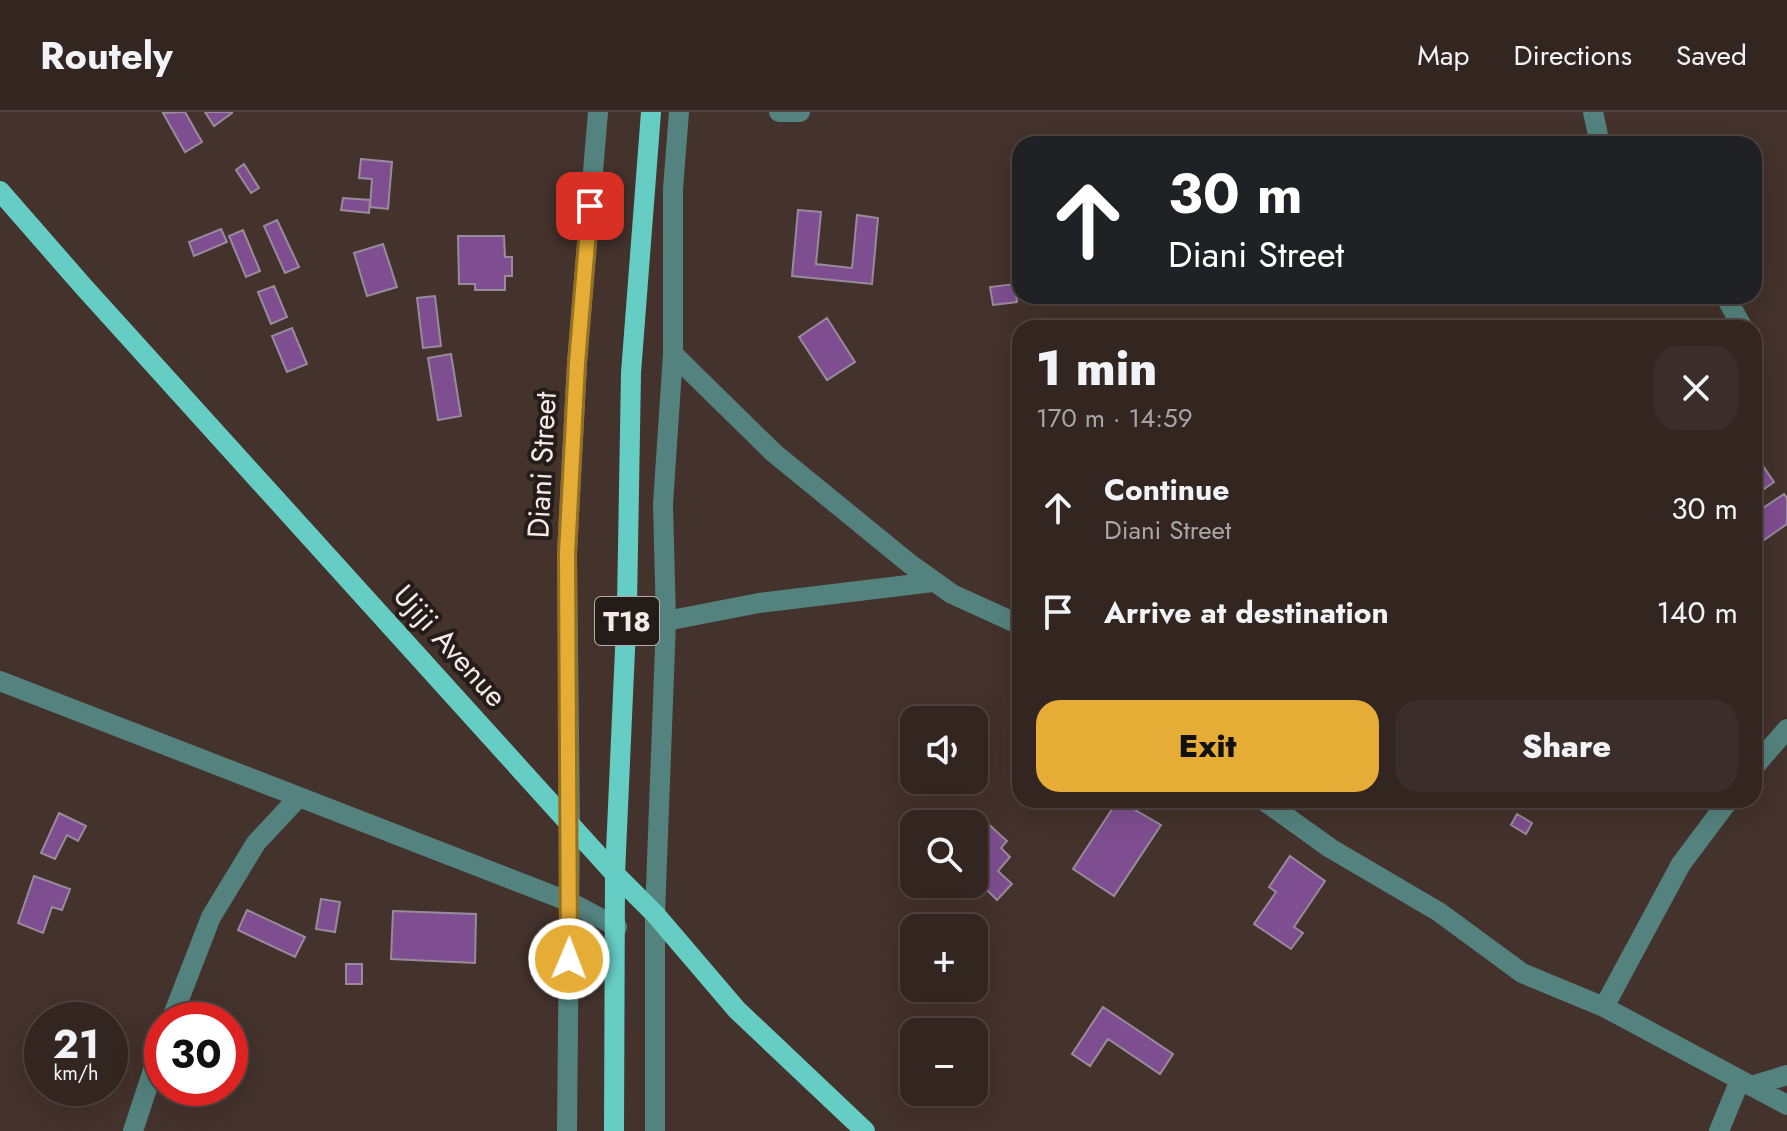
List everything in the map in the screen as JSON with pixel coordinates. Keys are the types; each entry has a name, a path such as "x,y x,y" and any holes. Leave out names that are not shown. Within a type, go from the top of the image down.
{"main road":[{"name":"T18","path":"614,1131 615,874 627,605 631,373 651,112"},
{"name":"Ujiji Avenue","path":"0,191 615,874 655,914 737,1010 865,1131"}],"street":[{"name":"Diani Street","path":"567,1131 570,822 567,553 577,363 598,112"},
{"path":"655,1131 655,914 666,621 663,504 673,354 673,189 679,112"},
{"path":"779,112 800,112"},
{"path":"1593,112 1598,136"},
{"path":"673,354 774,453 933,582 1012,621"},
{"path":"666,621 759,603 933,582"},
{"path":"0,681 570,902 617,927"},
{"path":"1762,758 1787,729"},
{"path":"178,1002 211,917 256,843 299,797"},
{"path":"1283,808 1362,869 1439,912 1522,973 1604,1007 1787,1105"},
{"path":"1604,1007 1681,864 1723,808"},
{"path":"1719,1131 1746,1083 1787,1075"},
{"path":"133,1131 144,1098"}],"building":[{"path":"185,112 202,142 185,152 163,113"},
{"path":"205,112 232,112 232,113 214,126"},
{"path":"361,159 392,162 388,209 370,207 372,179 359,178"},
{"path":"244,164 259,188 251,193 236,170"},
{"path":"343,198 370,200 369,213 341,210"},
{"path":"798,210 821,212 816,264 852,268 857,215 878,218 872,284 792,276"},
{"path":"277,220 299,267 285,273 264,226"},
{"path":"221,229 227,242 194,256 189,242"},
{"path":"243,230 260,271 246,277 229,236"},
{"path":"458,236 504,236 505,257 512,257 512,276 505,276 505,290 475,290 475,284 459,284"},
{"path":"383,244 397,287 367,296 354,253"},
{"path":"1012,284 1012,303 993,305 990,287"},
{"path":"274,286 287,317 271,324 258,292"},
{"path":"435,296 441,346 423,348 417,298"},
{"path":"827,318 855,362 827,380 799,337"},
{"path":"292,328 307,364 287,372 272,336"},
{"path":"451,354 461,416 438,420 428,358"},
{"path":"1762,465 1774,482 1762,490"},
{"path":"1784,494 1787,498 1787,524 1762,541 1762,509"},
{"path":"1113,808 1132,808 1161,825 1114,896 1073,869"},
{"path":"59,813 86,826 78,841 67,835 55,859 41,853"},
{"path":"1517,814 1532,823 1526,834 1511,825"},
{"path":"988,824 1007,841 1001,848 1010,857 998,871 1012,884 997,900 988,891"},
{"path":"1290,856 1325,881 1294,927 1303,933 1291,949 1254,924 1276,892 1269,887"},
{"path":"34,876 70,889 62,910 52,907 43,933 18,923"},
{"path":"321,899 340,902 335,932 316,929"},
{"path":"247,910 305,937 295,957 238,930"},
{"path":"393,911 476,914 475,963 391,959"},
{"path":"346,964 362,964 362,984 346,984"},
{"path":"1103,1007 1173,1054 1160,1074 1108,1039 1090,1066 1072,1054"}],"route":[{"path":"569,959 567,553 577,363 590,206"}]}
